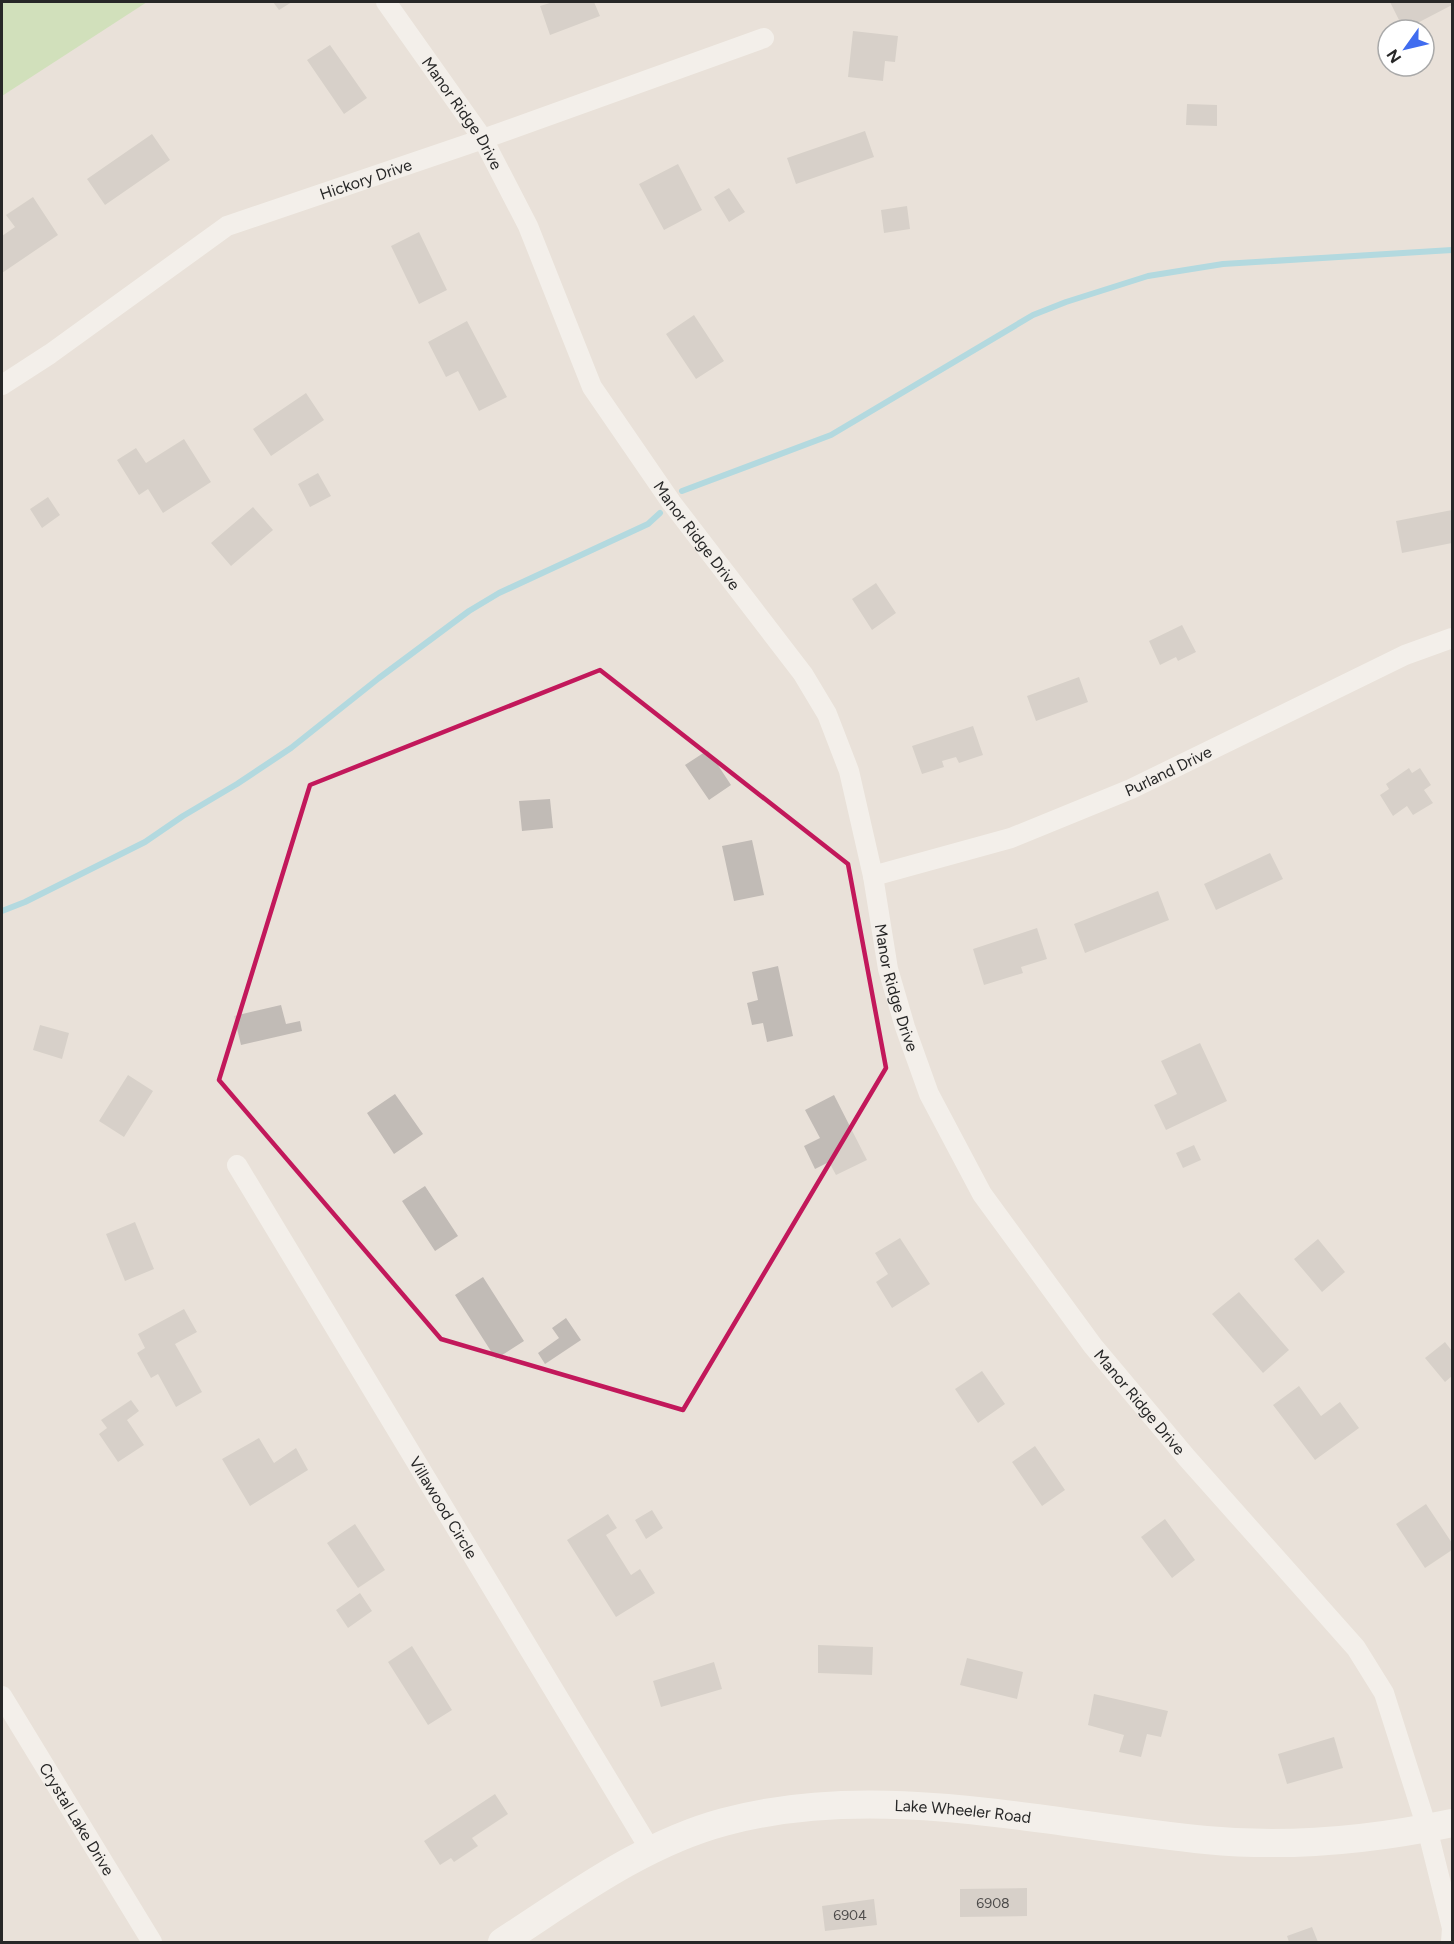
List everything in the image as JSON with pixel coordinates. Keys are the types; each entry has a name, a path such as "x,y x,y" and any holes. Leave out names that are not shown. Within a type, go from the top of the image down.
{"street":[{"name":"Manor Ridge Drive","path":"386,2 483,139 528,226 592,387 671,502 803,674 828,714 849,771 873,876 888,969 905,1027 929,1094 982,1194 1093,1346 1187,1458 1356,1648 1384,1693 1440,1825 1452,1928 1451,1942"},
{"name":"Hickory Drive","path":"2,385 50,354 227,226 483,139 764,39"},
{"name":"Purland Drive","path":"873,876 1011,838 1120,794 1405,655 1452,638"},
{"name":"Villawood Circle","path":"237,1165 651,1851"},
{"name":"Crystal Lake Drive","path":"2,1696 152,1942"},
{"name":"Lake Wheeler Road","path":"502,1942 611,1873 688,1834 723,1822 811,1806 879,1805 949,1809 1231,1841 1299,1843 1360,1839 1440,1825"}],"highlighted area":[{"path":"600,670 848,864 886,1068 683,1410 441,1339 219,1080 310,785"}],"green space":[{"path":"2,2 147,2 2,96"}],"building":[{"path":"273,2 292,2 279,10"},
{"path":"553,2 594,2 600,16 550,35 540,6"},
{"path":"1390,2 1450,2 1452,5 1427,18 1398,18"},
{"path":"853,31 898,36 895,62 885,61 883,81 848,77"},
{"path":"330,45 367,98 344,114 307,60"},
{"path":"1187,104 1217,105 1217,126 1186,125"},
{"path":"865,131 874,157 796,184 787,158"},
{"path":"152,134 170,160 105,205 87,179"},
{"path":"678,164 702,210 664,230 639,184"},
{"path":"729,188 745,212 729,222 714,197"},
{"path":"33,197 58,235 2,273 2,236 15,227 6,215"},
{"path":"907,206 910,229 884,233 881,210"},
{"path":"419,232 447,290 419,304 391,246"},
{"path":"694,315 724,361 696,379 666,334"},
{"path":"467,321 507,397 479,411 458,371 446,377 428,342"},
{"path":"306,393 324,420 271,456 253,429"},
{"path":"184,439 211,482 163,513 148,489 139,495 117,460 136,448 146,463"},
{"path":"318,473 331,496 310,507 298,484"},
{"path":"48,497 60,515 42,528 30,509"},
{"path":"253,507 273,530 231,566 211,543"},
{"path":"1452,510 1452,543 1402,553 1396,521"},
{"path":"876,583 896,613 872,630 852,599"},
{"path":"1182,625 1196,652 1178,661 1176,657 1160,665 1149,641"},
{"path":"1079,677 1088,702 1036,721 1027,696"},
{"path":"973,726 983,755 959,763 956,757 942,761 944,767 922,774 912,746"},
{"path":"708,750 731,785 709,800 685,765"},
{"path":"1409,768 1412,773 1420,768 1431,785 1424,790 1433,803 1413,815 1407,806 1393,816 1380,795 1389,789 1386,784"},
{"path":"550,799 553,828 522,831 519,801"},
{"path":"752,840 764,895 734,901 722,846"},
{"path":"1270,853 1283,879 1216,910 1204,884"},
{"path":"1158,891 1169,920 1085,953 1074,924"},
{"path":"1037,928 1047,959 1021,967 1023,973 984,985 973,949"},
{"path":"778,966 793,1036 767,1042 763,1023 752,1025 747,1003 758,1000 752,972"},
{"path":"281,1005 286,1024 300,1021 302,1031 241,1045 234,1016"},
{"path":"40,1025 69,1033 62,1059 33,1050"},
{"path":"1200,1043 1227,1101 1166,1130 1154,1105 1177,1094 1161,1061"},
{"path":"128,1075 153,1091 124,1137 99,1121"},
{"path":"395,1094 423,1134 394,1154 367,1113"},
{"path":"834,1095 867,1160 836,1175 829,1162 815,1169 804,1146 820,1138 805,1110"},
{"path":"1194,1145 1201,1160 1183,1168 1176,1153"},
{"path":"425,1186 458,1236 435,1251 402,1201"},
{"path":"135,1222 154,1269 125,1281 106,1234"},
{"path":"900,1238 930,1284 892,1308 876,1282 888,1274 875,1253"},
{"path":"1318,1239 1345,1272 1322,1292 1294,1259"},
{"path":"483,1277 524,1341 496,1359 455,1295"},
{"path":"1239,1292 1289,1350 1263,1373 1212,1314"},
{"path":"184,1309 197,1332 175,1344 202,1392 176,1407 158,1374 151,1378 137,1353 145,1348 138,1334"},
{"path":"566,1318 581,1340 545,1364 538,1353 559,1338 552,1328"},
{"path":"1445,1342 1452,1351 1452,1376 1445,1382 1425,1358"},
{"path":"982,1371 1005,1404 978,1423 955,1389"},
{"path":"1299,1386 1321,1416 1340,1402 1359,1428 1315,1460 1273,1405"},
{"path":"131,1400 139,1411 127,1420 144,1445 118,1462 99,1434 107,1428 101,1420"},
{"path":"259,1438 274,1463 296,1448 308,1470 250,1506 222,1459"},
{"path":"1035,1446 1065,1490 1042,1506 1012,1462"},
{"path":"1426,1504 1452,1543 1452,1550 1425,1568 1396,1524"},
{"path":"652,1510 663,1528 646,1539 635,1520"},
{"path":"608,1514 617,1528 606,1535 631,1575 640,1569 655,1593 616,1617 567,1540"},
{"path":"1165,1519 1195,1560 1172,1578 1141,1537"},
{"path":"355,1524 385,1570 358,1588 327,1543"},
{"path":"360,1593 372,1611 348,1628 336,1610"},
{"path":"818,1645 873,1647 872,1675 818,1673"},
{"path":"412,1646 452,1710 428,1725 388,1662"},
{"path":"967,1658 1023,1672 1017,1699 960,1685"},
{"path":"714,1662 722,1689 661,1707 653,1681"},
{"path":"1094,1694 1168,1711 1161,1737 1147,1734 1141,1757 1119,1752 1124,1735 1088,1725"},
{"path":"1334,1737 1343,1768 1287,1784 1278,1754"},
{"path":"495,1794 508,1814 472,1838 478,1846 454,1862 451,1858 440,1865 424,1841"},
{"path":"1027,1888 1027,1916 960,1917 960,1889"},
{"path":"874,1899 877,1925 825,1931 822,1906"},
{"path":"1312,1927 1318,1942 1289,1942 1287,1936"}],"waterway":[{"path":"682,491 831,435 1033,315 1148,276 1223,264 1452,250"},
{"path":"2,911 25,902 145,842 237,784 291,748 469,611 499,593 648,524 660,513"}]}
